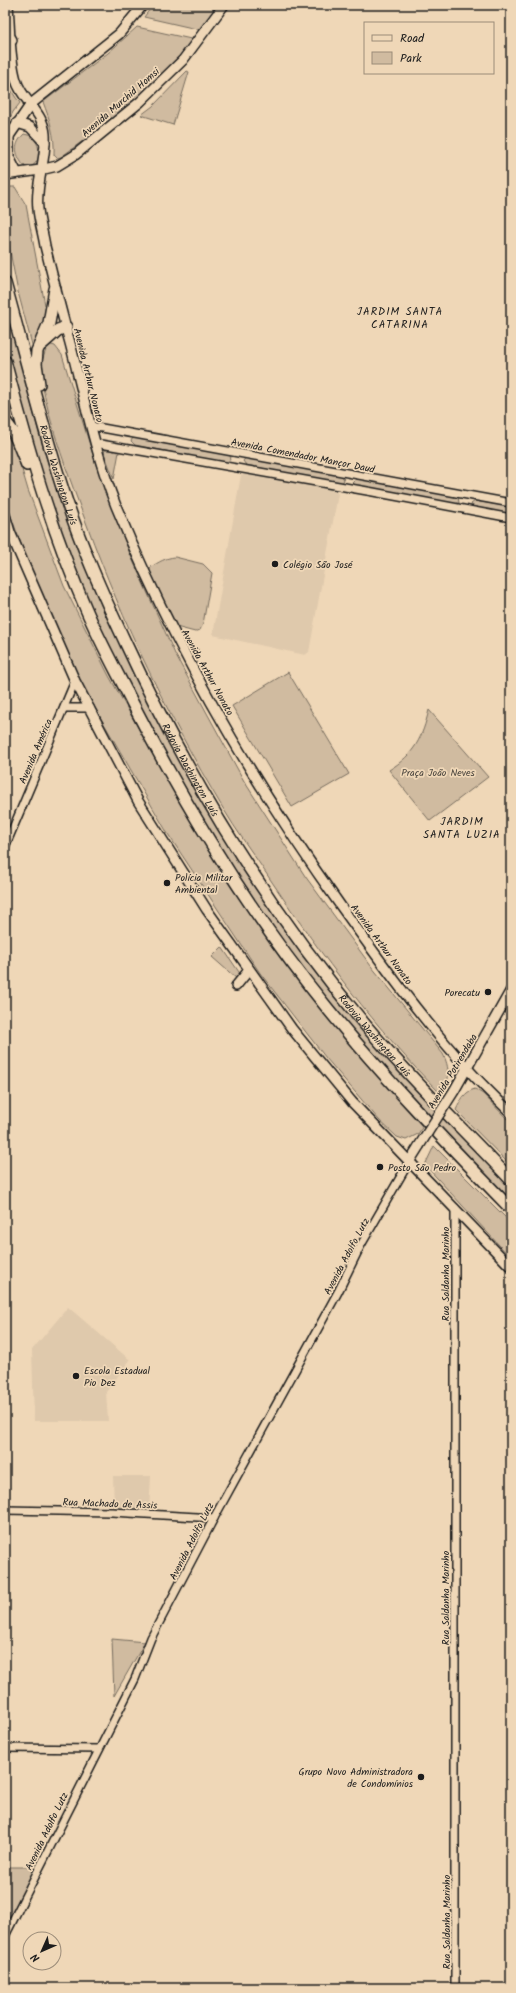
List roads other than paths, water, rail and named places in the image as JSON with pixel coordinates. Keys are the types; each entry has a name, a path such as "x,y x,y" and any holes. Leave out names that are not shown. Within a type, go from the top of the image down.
{"highway":[{"name":"Rodovia Washington Luís","path":"5,283 40,414 63,491 97,582 145,684 193,776 216,815 290,927 343,998 410,1075 511,1180"},
{"path":"40,414 43,401 36,364 37,351 49,323 55,289"},
{"path":"37,351 48,337 58,330 66,327"},
{"name":"Rodovia Washington Luís","path":"5,360 32,462 48,509 86,608 112,665 182,794 246,898 326,1007 378,1068 511,1209"},
{"path":"5,421 14,433 48,509"}],"main road":[{"path":"8,5 8,36 16,79 22,92 41,118 45,136 40,170"},
{"path":"17,173 9,157 7,139 31,104 118,34 143,5"},
{"name":"Avenida Murchid Homsi","path":"5,175 57,166 75,155 140,102 183,60 224,5"},
{"path":"17,123 30,127 45,143"},
{"name":"Avenida Arthur Nonato","path":"40,170 37,194 38,211 55,289 95,443 116,504 174,633 200,683 285,826 380,960 429,1024 467,1069 511,1112"},
{"path":"5,515 10,532 75,681 138,801 180,870 292,1029 352,1102 511,1267"},
{"path":"236,986 249,970"},
{"name":"Avenida Potirendaba","path":"409,1162 454,1091 511,990"}],"street":[{"name":"Avenida Comendador Mançor Daud","path":"91,426 511,503"},
{"path":"95,443 511,518"},
{"name":"Avenida América","path":"5,847 65,708 75,681"},
{"path":"65,708 90,708"},
{"name":"Avenida Adolfo Lutz","path":"5,1936 135,1679 152,1638 214,1518 338,1292 361,1245 409,1162"},
{"name":"Rua Saldanha Marinho","path":"455,1208 455,1988"},
{"name":"Rua Machado de Assis","path":"5,1510 112,1512 214,1518"},
{"path":"5,1748 99,1749"}],"place":[{"name":"Colégio São José","path":"275,564"},
{"name":"Polícia Militar Ambiental","path":"167,883"},
{"name":"Porecatu","path":"488,992"},
{"name":"Posto São Pedro","path":"380,1167"},
{"name":"Escola Estadual Pio Dez","path":"76,1376"},
{"name":"Grupo Novo Administradora de Condomínios","path":"421,1777"}],"district":[{"name":"JARDIM SANTA CATARINA","path":"400,317"},
{"name":"JARDIM SANTA LUZIA","path":"462,827"}],"park label":[{"name":"Praça João Neves","path":"438,772"}]}
